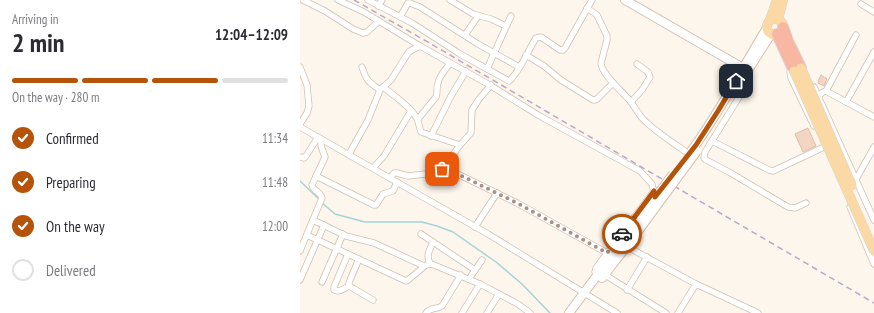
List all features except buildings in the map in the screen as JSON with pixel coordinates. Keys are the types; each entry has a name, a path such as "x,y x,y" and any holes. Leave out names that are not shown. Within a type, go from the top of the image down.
{"highway":[{"path":"774,27 796,67"}],"main road":[{"path":"774,27 776,0"},
{"path":"774,27 783,0"},
{"path":"796,67 874,237"},
{"path":"796,67 874,251"}],"street":[{"path":"303,0 328,12 354,29 363,33 367,32 379,21"},
{"path":"338,0 364,12 420,46 491,85 538,115 640,171 652,184 655,194 630,236 586,294 568,313"},
{"path":"368,0 412,23 486,69 509,80 519,67 535,39 538,37 541,37 563,50 592,0"},
{"path":"378,6 382,0"},
{"path":"450,0 473,14 491,19 506,26"},
{"path":"625,0 749,73 749,81 712,141 704,155 704,158 788,207 795,208 806,203"},
{"path":"400,17 408,3 420,7 519,67"},
{"path":"861,4 874,12"},
{"path":"587,8 597,15 606,33 607,40 601,66 613,83 631,102 646,122 689,154"},
{"path":"464,35 478,16"},
{"path":"486,69 511,16"},
{"path":"666,313 601,274 595,272 596,268 689,154 774,27"},
{"path":"818,96 826,91 856,35"},
{"path":"349,154 368,120 381,88 391,80 408,53 420,46"},
{"path":"846,102 874,52"},
{"path":"526,55 544,66 561,80 593,100 597,99 613,83"},
{"path":"418,119 436,97 438,93 438,81 450,63"},
{"path":"631,102 642,90 650,76 648,72 637,64"},
{"path":"874,220 806,68 803,65 796,67 790,72 791,78 824,147 874,264"},
{"path":"300,67 307,85 309,106 307,113 300,124"},
{"path":"362,67 368,81 402,102 411,111 418,119 421,132 460,145"},
{"path":"630,236 716,125 745,70"},
{"path":"431,136 452,94 466,71"},
{"path":"449,170 452,156 471,133 472,110 491,85"},
{"path":"826,91 874,117"},
{"path":"373,168 384,156 411,111"},
{"path":"300,127 488,234 617,313"},
{"path":"300,157 304,158 306,156 319,138"},
{"path":"300,251 322,198 320,194 312,188 325,157 319,138"},
{"path":"712,141 773,171 824,147"},
{"path":"846,199 874,147"},
{"path":"390,178 397,172 408,176 426,174 442,169 449,170 517,203 607,253"},
{"path":"316,176 374,205 376,205 383,194 393,191 396,182"},
{"path":"475,227 497,193"},
{"path":"313,220 350,237 374,244 424,266"},
{"path":"300,280 324,225"},
{"path":"322,282 343,234"},
{"path":"421,234 475,270"},
{"path":"307,235 336,250 348,254 406,281 424,266 430,264 470,279 518,304 530,313"},
{"path":"430,264 427,258 433,242"},
{"path":"624,245 696,284 758,313"},
{"path":"348,254 334,290 339,291 349,286"},
{"path":"627,290 647,257"},
{"path":"349,286 359,259"},
{"path":"470,279 482,260"},
{"path":"426,313 429,310 442,306 461,275"},
{"path":"462,313 480,284"},
{"path":"678,313 696,284"},
{"path":"349,286 373,300"},
{"path":"487,313 499,294"},
{"path":"575,313 586,294"}],"waterway":[{"path":"300,181 319,199"},
{"path":"321,202 335,214 365,222 422,222 453,232 496,262 522,284 550,313"}],"railway":[{"path":"354,0 874,303"}],"way so far":[{"path":"442,169 449,170 517,203 607,253 622,234"}],"route":[{"path":"622,234 654,191 655,197 696,145 736,81"}]}
